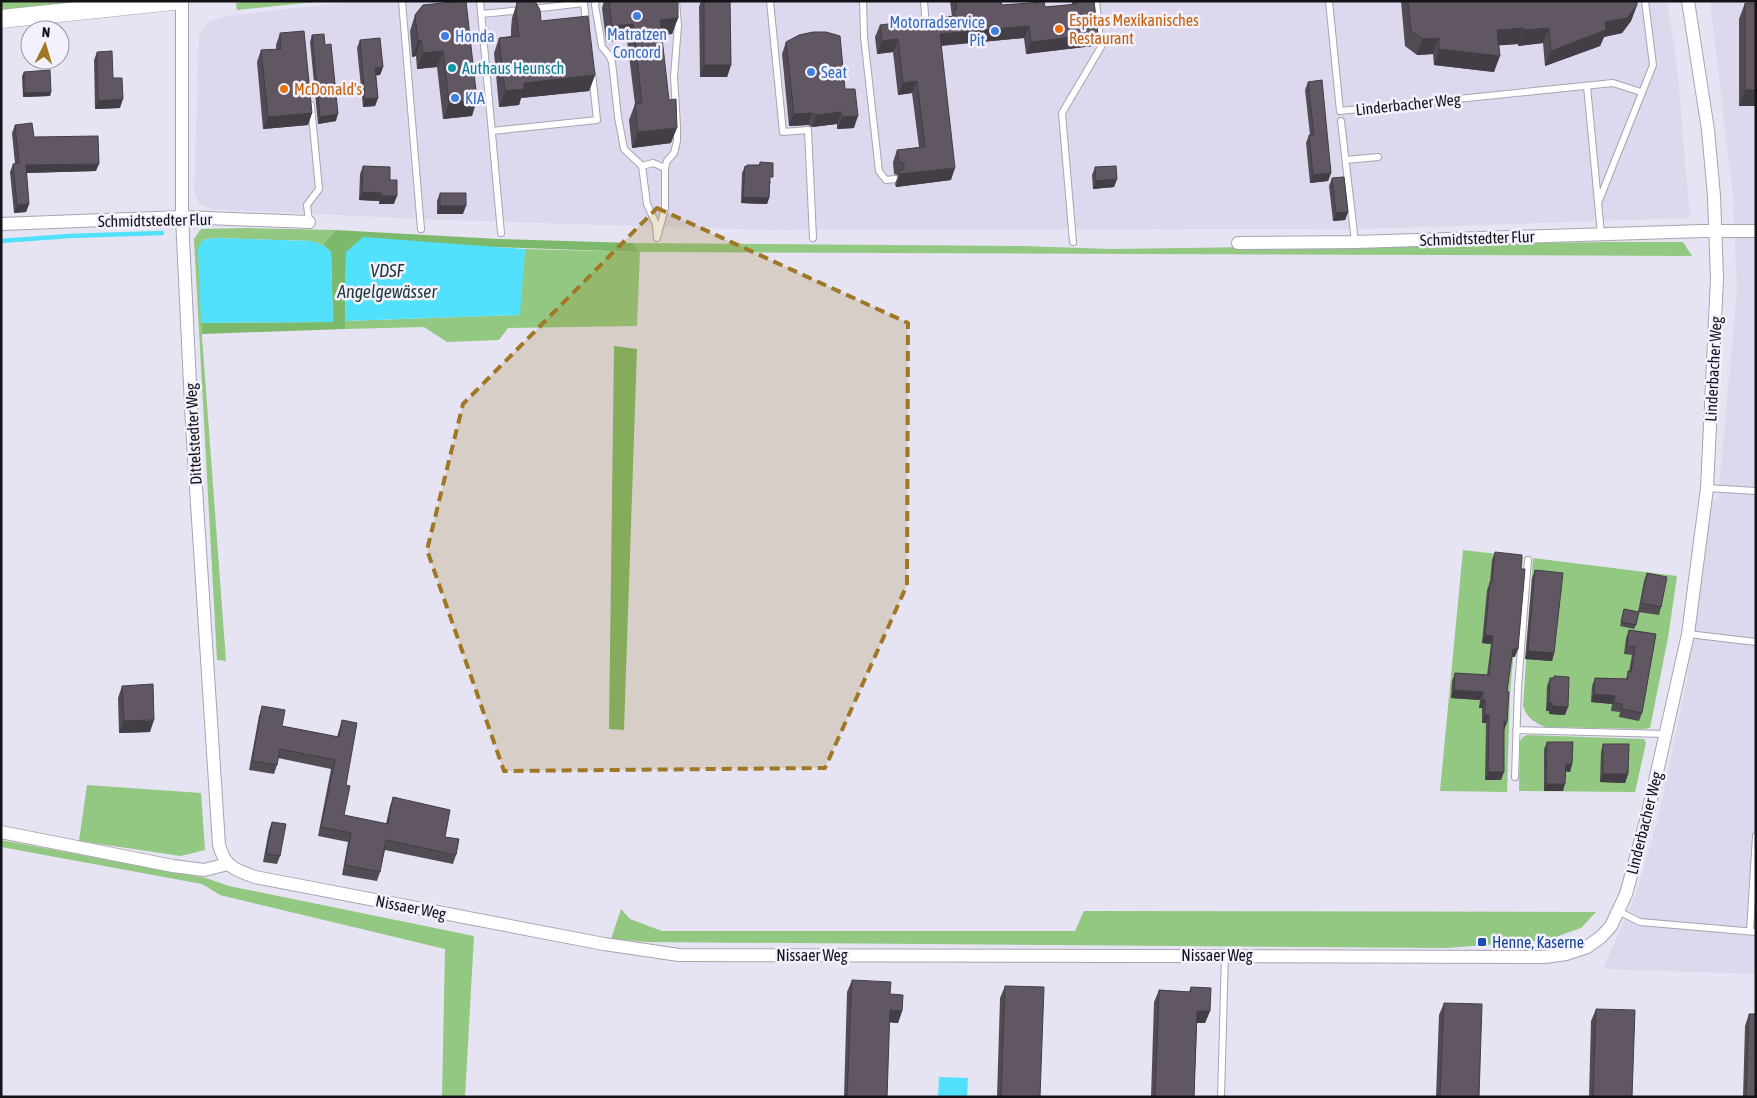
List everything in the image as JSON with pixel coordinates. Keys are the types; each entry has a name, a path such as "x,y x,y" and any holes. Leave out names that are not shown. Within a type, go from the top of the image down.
{"main road":[{"path":"1,19 173,1"}],"street":[{"name":"Dittelstedter Weg","path":"182,1 182,217 192,426 219,845 222,856 228,864"},
{"name":"Linderbacher Weg","path":"1618,911 1626,894 1647,817 1688,634 1707,488 1717,278 1716,231 1708,130 1688,1"},
{"name":"Schmidtstedter Flur","path":"1,224 182,217 308,222"},
{"name":"Schmidtstedter Flur","path":"1238,243 1355,242 1756,231"},
{"path":"1,832 173,866 204,870 228,864"},
{"name":"Nissaer Weg","path":"228,864 238,871 255,877 604,944 679,954 1545,957 1566,954 1587,947 1612,926 1618,911"}],"lane":[{"path":"402,1 422,229"},
{"path":"480,1 501,232"},
{"path":"596,1 595,5 602,47 612,62 618,117 624,149 642,166 647,204 656,224 657,238 665,208 665,168 667,161 674,153 677,134 674,77 678,25 676,1"},
{"path":"770,1 783,132 808,130 813,238"},
{"path":"863,1 864,37 879,171 886,180 895,179"},
{"path":"924,1 927,31"},
{"path":"1073,242 1062,113 1101,47 1096,1"},
{"name":"Linderbacher Weg","path":"1329,1 1340,111 1612,83 1641,92"},
{"path":"1598,203 1653,65 1645,1"},
{"path":"481,14 584,3 587,32"},
{"path":"492,131 597,120 590,62"},
{"path":"1587,86 1601,234"},
{"path":"308,222 307,204 319,189 310,94"},
{"path":"1341,121 1355,242"},
{"path":"1346,160 1378,157"},
{"path":"642,166 653,163 665,168"},
{"path":"1707,488 1756,491"},
{"path":"1515,777 1518,687 1528,560"},
{"path":"1688,634 1756,642"},
{"path":"1516,730 1666,734"},
{"path":"1618,911 1640,922 1753,931 1756,836"},
{"path":"1221,1097 1226,955"}],"highlighted area":[{"path":"657,208 908,323 907,585 825,768 504,771 427,550 463,404"}],"shaded area":[{"path":"362,1 1667,1 1677,64 1690,218 1363,229 764,230 442,220 211,209 199,204 194,190 199,36 208,22 225,16"},
{"path":"1710,1 1756,1 1756,974 1603,969 1636,894 1658,818 1686,684 1712,500 1718,499 1737,289 1733,198"}],"green space":[{"path":"98,1 1,11 1,2"},
{"path":"253,1 315,2 237,10 236,3"},
{"path":"201,229 335,230 323,245 311,241 213,238 203,240 201,323 226,661 217,660 194,239"},
{"path":"335,230 499,239 633,243 639,252 494,247 346,253 345,329 202,334 201,323 333,322 331,252 323,245"},
{"path":"1683,242 1692,256 640,252 637,326 508,328 499,340 447,342 424,327 345,329 345,321 519,315 525,249 639,252 633,243 1022,246 1110,249"},
{"path":"614,346 637,349 624,730 609,729"},
{"path":"1463,550 1523,557 1510,692 1507,792 1440,791"},
{"path":"1533,558 1677,576 1668,638 1650,728 1545,727 1529,717 1523,706"},
{"path":"1527,735 1644,739 1646,743 1635,792 1519,791 1520,741"},
{"path":"87,785 201,793 205,850 181,856 79,841"},
{"path":"1,840 206,878 229,886 474,936 465,1097 442,1097 445,949 220,895 202,884 1,847"},
{"path":"621,909 630,919 662,931 1075,931 1084,911 1596,912 1581,928 1547,940 1447,948 647,942 611,939"}],"water":[{"name":"VDSF Angelgewässer","path":"363,237 525,249 520,315 345,321 346,252"},
{"name":"VDSF Angelgewässer","path":"213,238 311,241 323,245 331,252 333,322 201,323 198,248 203,240"},
{"path":"939,1077 968,1078 967,1097 938,1097"}],"building":[{"name":"Authaus Heunsch","path":"466,1 477,100 449,103 443,51 423,53 421,40 418,41 415,15 423,5"},
{"path":"535,1 540,10 541,21 588,16 595,75 524,83 524,89 505,91 499,38 519,36 516,13 517,2"},
{"path":"609,1 678,1 678,18 660,20 669,100 676,99 677,128 638,132 635,104 642,103 633,24 612,26"},
{"path":"704,1 730,1 731,65 704,65"},
{"path":"956,1 1001,1 1002,5 1044,2 1045,7 1077,4 1077,1 1094,1 1098,34 1031,42 1029,26 940,34 955,168 900,174 900,171 904,169 904,165 902,162 899,162 897,150 925,147 917,81 903,83 898,39 882,41 880,25 927,19 929,23 933,23 937,18 955,16 954,10 957,10"},
{"path":"1408,1 1637,1 1637,5 1627,18 1605,22 1606,30 1551,51 1549,28 1497,30 1500,56 1439,49 1439,38 1423,39 1411,31"},
{"path":"1745,3 1756,3 1756,90 1745,90"},
{"path":"304,31 312,113 268,117 261,50 281,49 280,33"},
{"path":"826,32 840,36 845,89 855,89 858,116 842,117 841,112 816,115 812,113 794,114 786,42 799,35"},
{"path":"324,34 325,45 331,44 338,114 320,117 312,35"},
{"path":"380,38 383,67 375,68 378,98 365,99 360,40"},
{"path":"112,51 113,78 122,78 123,99 98,101 97,52"},
{"path":"50,70 51,92 24,93 24,72"},
{"path":"1322,80 1331,173 1313,175 1309,135 1314,135 1308,82"},
{"path":"32,123 34,137 98,136 99,164 26,165 29,204 17,205 13,164 19,163 15,125"},
{"path":"760,162 773,163 773,177 770,177 769,198 743,197 745,166 760,165"},
{"path":"363,166 390,167 390,180 397,180 397,196 382,196 382,193 362,192"},
{"path":"1116,166 1117,179 1096,181 1095,167"},
{"path":"1344,177 1348,212 1336,213 1332,178"},
{"path":"440,193 466,193 466,206 440,206"},
{"path":"1495,552 1522,555 1521,569 1525,569 1518,649 1513,649 1507,691 1509,692 1507,722 1504,722 1504,772 1488,772 1489,715 1485,715 1485,700 1482,700 1483,692 1454,690 1455,673 1489,675 1493,636 1485,635"},
{"path":"1535,570 1563,573 1554,653 1528,651"},
{"path":"1647,573 1667,577 1661,607 1641,603"},
{"path":"1624,609 1639,612 1636,625 1621,622"},
{"path":"1629,630 1656,634 1642,713 1622,709 1622,704 1614,703 1615,696 1594,694 1595,678 1628,679 1628,671 1631,672 1635,647 1627,646"},
{"path":"1554,676 1569,677 1568,707 1552,706 1552,703 1549,703 1550,678 1554,678"},
{"path":"153,684 154,720 124,721 122,686"},
{"path":"262,706 285,710 282,726 339,737 342,720 357,723 346,785 350,786 344,815 388,824 393,797 450,810 445,837 459,839 456,855 386,840 380,872 345,865 351,833 321,827 335,760 280,749 277,765 252,761"},
{"path":"1547,742 1573,742 1572,764 1566,764 1565,784 1546,784"},
{"path":"1603,744 1629,744 1628,774 1603,774"},
{"path":"272,822 286,824 280,856 266,854"},
{"path":"852,980 891,982 890,994 903,995 902,1011 890,1010 887,1097 847,1097"},
{"path":"1005,986 1044,987 1040,1097 1001,1097"},
{"path":"1191,987 1211,988 1210,1011 1197,1011 1194,1097 1155,1097 1159,990 1190,992"},
{"path":"1444,1003 1482,1004 1479,1097 1440,1097"},
{"path":"1596,1009 1635,1010 1632,1097 1593,1097"},
{"path":"1749,1014 1756,1014 1756,1097 1746,1097"}],"waterway":[{"path":"1,241 69,236 162,233"}],"place":[{"name":"Matratzen Concord","path":"637,16"},
{"name":"Espitas Mexikanisches Restaurant","path":"1059,29"},
{"name":"Motorradservice Pit","path":"995,31"},
{"name":"Honda","path":"445,36"},
{"name":"Authaus Heunsch","path":"452,68"},
{"name":"Seat","path":"811,72"},
{"name":"McDonald's","path":"284,89"},
{"name":"KIA","path":"455,98"},
{"name":"Henne, Kaserne","path":"1482,942"}]}
